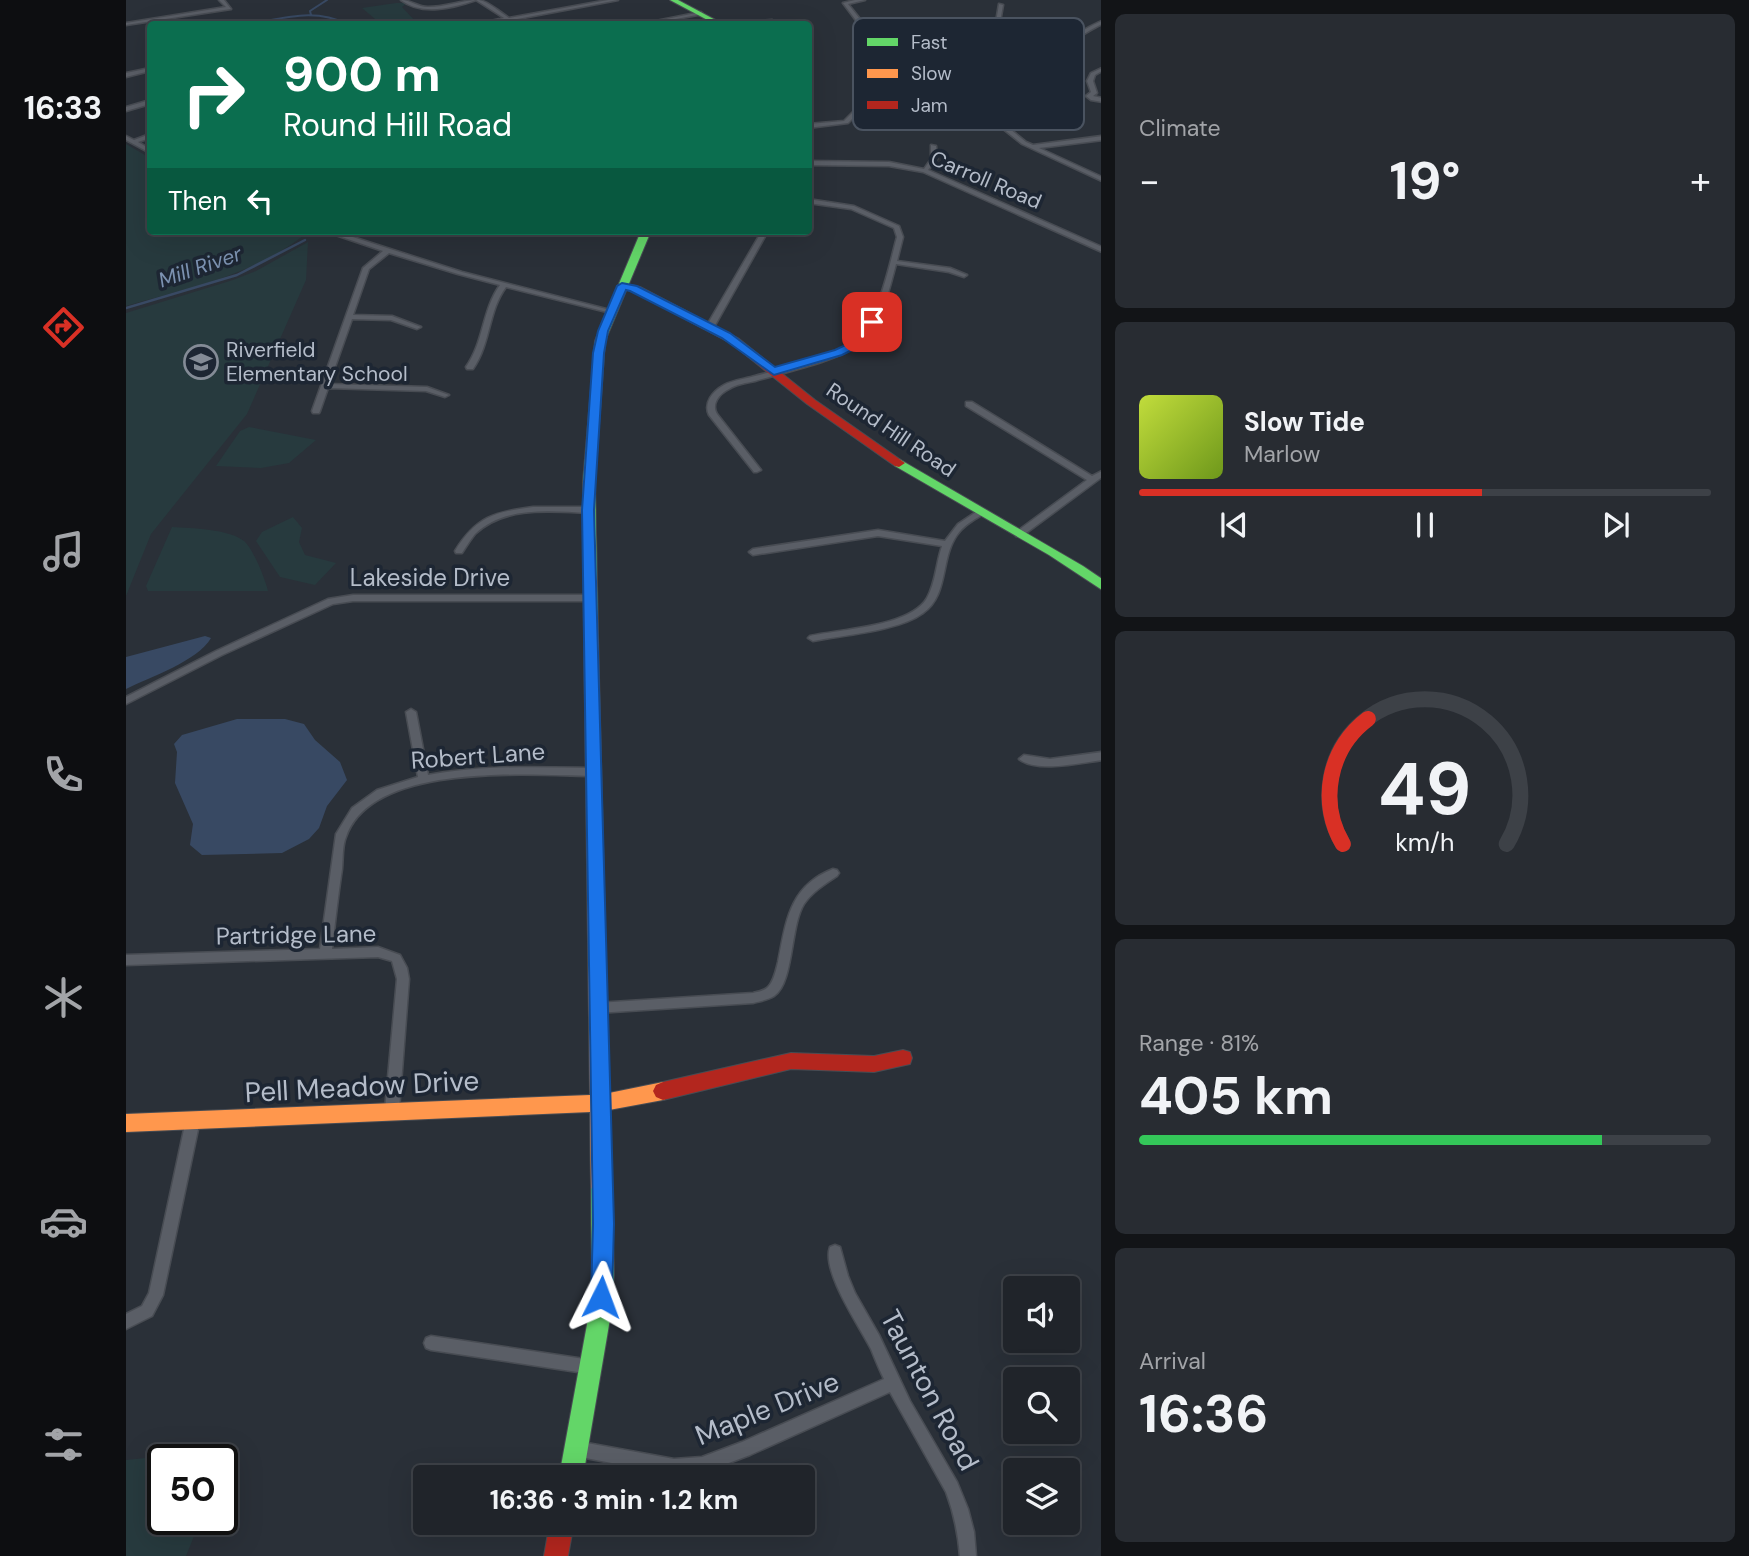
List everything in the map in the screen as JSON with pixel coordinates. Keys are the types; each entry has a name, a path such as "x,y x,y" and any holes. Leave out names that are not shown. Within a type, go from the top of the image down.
{"main road":[{"path":"673,0 714,21"},
{"path":"573,1465 591,1367 603,1275 588,510 598,353 603,331 644,235"},
{"name":"Round Hill Road","path":"622,286 636,289 735,341 858,435 979,513 1070,561 1101,586"},
{"name":"Pell Meadow Drive","path":"126,1123 600,1103 696,1085 791,1061 874,1063 903,1058"},
{"path":"556,1556 560,1535"}],"street":[{"path":"126,23 229,8 221,0"},
{"path":"403,0 419,9 476,0 508,20"},
{"path":"501,21 616,0"},
{"path":"856,18 845,3 863,0"},
{"path":"999,18 1001,5"},
{"path":"659,21 701,13"},
{"path":"1084,31 1101,22"},
{"path":"1101,69 1093,74 1090,81 1094,93 1090,98 1101,97"},
{"path":"126,75 147,71"},
{"path":"126,109 147,103"},
{"path":"812,126 846,122 853,115"},
{"path":"1009,130 1030,147 1101,179"},
{"path":"133,142 147,137"},
{"path":"126,138 147,149"},
{"path":"1030,147 1101,138"},
{"path":"925,171 934,159 933,146"},
{"name":"Carroll Road","path":"812,163 889,164 925,171 1101,250"},
{"path":"757,470 713,415 710,404 718,392 726,387 838,352 859,341 872,322 900,237 897,227 852,207 812,202"},
{"path":"340,235 504,285 611,311"},
{"path":"710,327 763,235"},
{"path":"316,411 366,268 388,250"},
{"path":"893,262 950,270 964,275"},
{"path":"470,367 479,357 493,302 504,285"},
{"path":"350,317 392,318 417,327"},
{"path":"326,386 427,389 445,395"},
{"path":"969,404 1092,480"},
{"path":"1019,534 1101,473"},
{"path":"459,551 471,531 502,514 588,510"},
{"path":"813,638 916,614 934,593 947,544 960,526 979,513"},
{"path":"753,552 878,533 947,544"},
{"name":"Lakeside Drive","path":"126,701 219,653 331,601 353,598 590,598"},
{"path":"411,712 423,778"},
{"path":"1024,759 1050,763 1101,757"},
{"name":"Robert Lane","path":"325,954 343,828 353,813 371,797 399,783 423,778 486,773 592,772"},
{"path":"597,1008 753,998 770,993 776,984 794,911 804,896 833,873"},
{"name":"Partridge Lane","path":"126,960 378,952 390,955 399,962 403,979 392,1110"},
{"path":"126,1322 147,1311 156,1294 193,1120"},
{"name":"Taunton Road","path":"835,1252 839,1277 885,1360 893,1383 958,1500 964,1517 968,1556"},
{"path":"431,1343 591,1367"},
{"name":"Maple Drive","path":"576,1449 674,1467 702,1465 744,1450 893,1383"}],"green space":[{"path":"407,3 402,7 415,21 377,21 362,8"},
{"path":"126,144 147,156 147,235 304,235 267,259 245,269 198,286 126,306"},
{"path":"308,242 306,280 247,414 151,534 126,596 126,313 233,280 256,271"},
{"path":"249,427 316,440 289,463 261,468 216,466 240,431"},
{"path":"293,517 302,528 299,542 305,555 336,563 315,585 280,577 256,541 262,532"},
{"path":"172,527 220,532 244,541 262,572 268,591 148,591 146,586"},
{"path":"147,1458 147,1535 195,1535 186,1556 126,1556 126,1460"}],"water":[{"path":"205,636 211,638 196,654 173,668 126,689 126,657"},
{"path":"237,719 285,719 304,724 315,740 340,762 347,780 327,806 319,828 309,839 282,853 202,855 190,845 193,824 175,783 177,752 174,744 182,735"}],"waterway":[{"name":"Mill River","path":"311,15 310,11 327,0"},
{"path":"266,21 311,15"},
{"name":"Mill River","path":"311,15 339,21"},
{"name":"Mill River","path":"126,308 237,275 305,240"}],"traffic: fast":[{"path":"673,0 713,21"},
{"path":"591,635 589,482 600,341 644,235"},
{"path":"899,463 1053,552 1101,585"},
{"path":"573,1465 599,1319 603,1275 601,1187"}],"traffic: slow":[{"path":"591,635 601,1187"},
{"path":"126,1123 600,1103 663,1091"}],"traffic: jam":[{"path":"622,286 636,289 735,341 811,402 899,463"},
{"path":"663,1091 791,1061 874,1064 903,1058"},
{"path":"556,1556 560,1535"}],"place":[{"name":"Riverfield Elementary School","path":"201,362"}],"route":[{"path":"601,1297 603,1224 588,510 600,341 622,286 633,288 735,341 774,372 854,345 872,322"}]}
